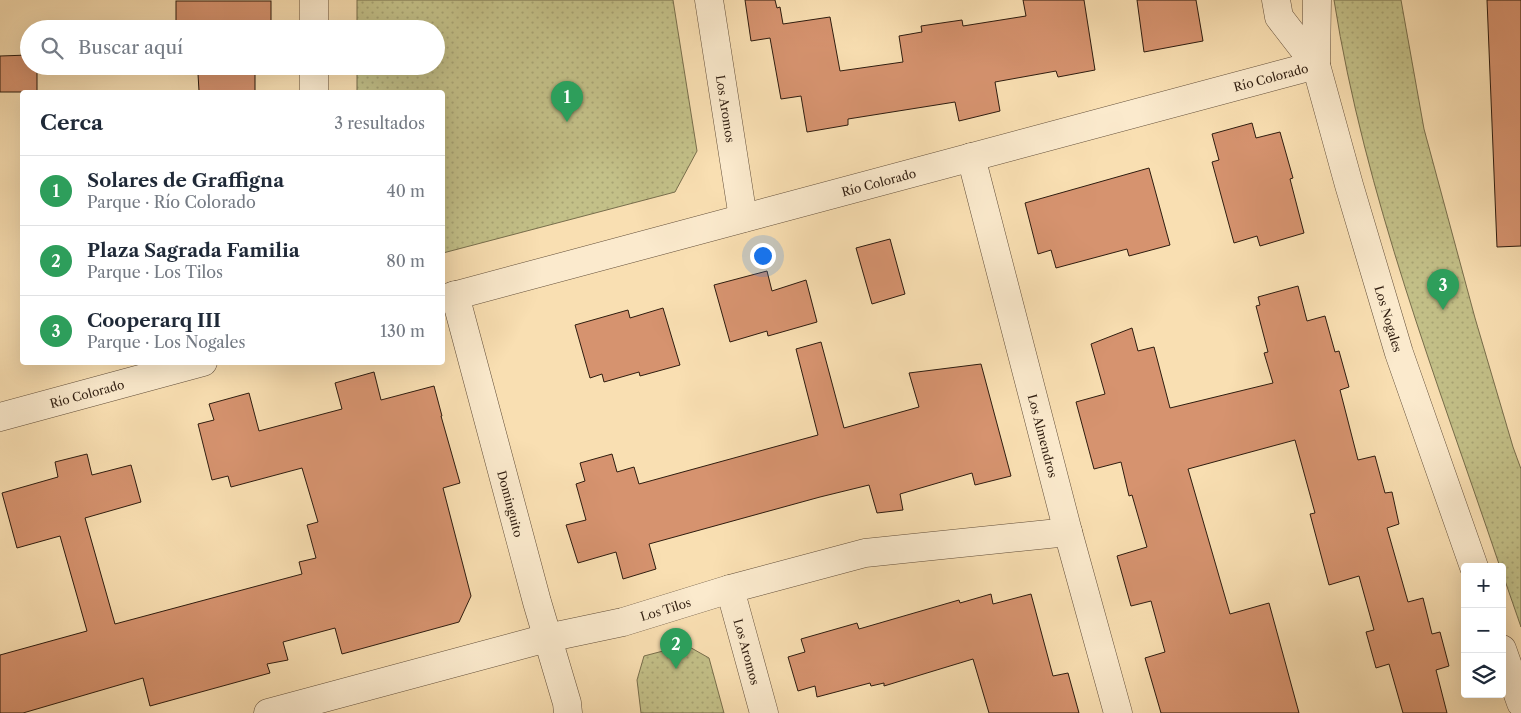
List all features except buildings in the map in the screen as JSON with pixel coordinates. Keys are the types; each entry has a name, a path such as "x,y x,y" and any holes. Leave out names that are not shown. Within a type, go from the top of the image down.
{"street":[{"path":"314,0 314,20"},
{"name":"Los Aromos","path":"708,0 743,218"},
{"name":"Los Nogales","path":"1276,0 1279,17 1316,65"},
{"name":"Los Nogales","path":"1317,0 1316,65 1349,185 1399,353 1473,563"},
{"name":"Río Colorado","path":"449,297 1316,65"},
{"path":"314,75 314,90"},
{"name":"Los Almendros","path":"971,157 1068,532 1118,713"},
{"name":"Dominguito","path":"449,297 567,703 568,713"},
{"name":"Río Colorado","path":"0,417 192,365"},
{"name":"Los Tilos","path":"268,713 547,638 623,622 730,589 865,553 1068,532"},
{"name":"Los Aromos","path":"730,589 764,713"},
{"path":"1503,653 1521,703"}],"shaded area":[{"path":"357,0 673,0 697,151 675,192 445,252 445,90 357,90 357,75 445,75 445,20 357,20"},
{"path":"1334,0 1401,0 1424,129 1475,318 1521,469 1521,627 1506,584 1506,563 1499,563 1405,287 1364,145 1347,73"},
{"path":"686,645 709,658 724,713 641,713 637,680 644,656"}],"place":[{"name":"Solares de Graffigna","path":"567,122"},
{"name":"Cooperarq III","path":"1443,310"},
{"name":"Plaza Sagrada Familia","path":"676,669"}]}
